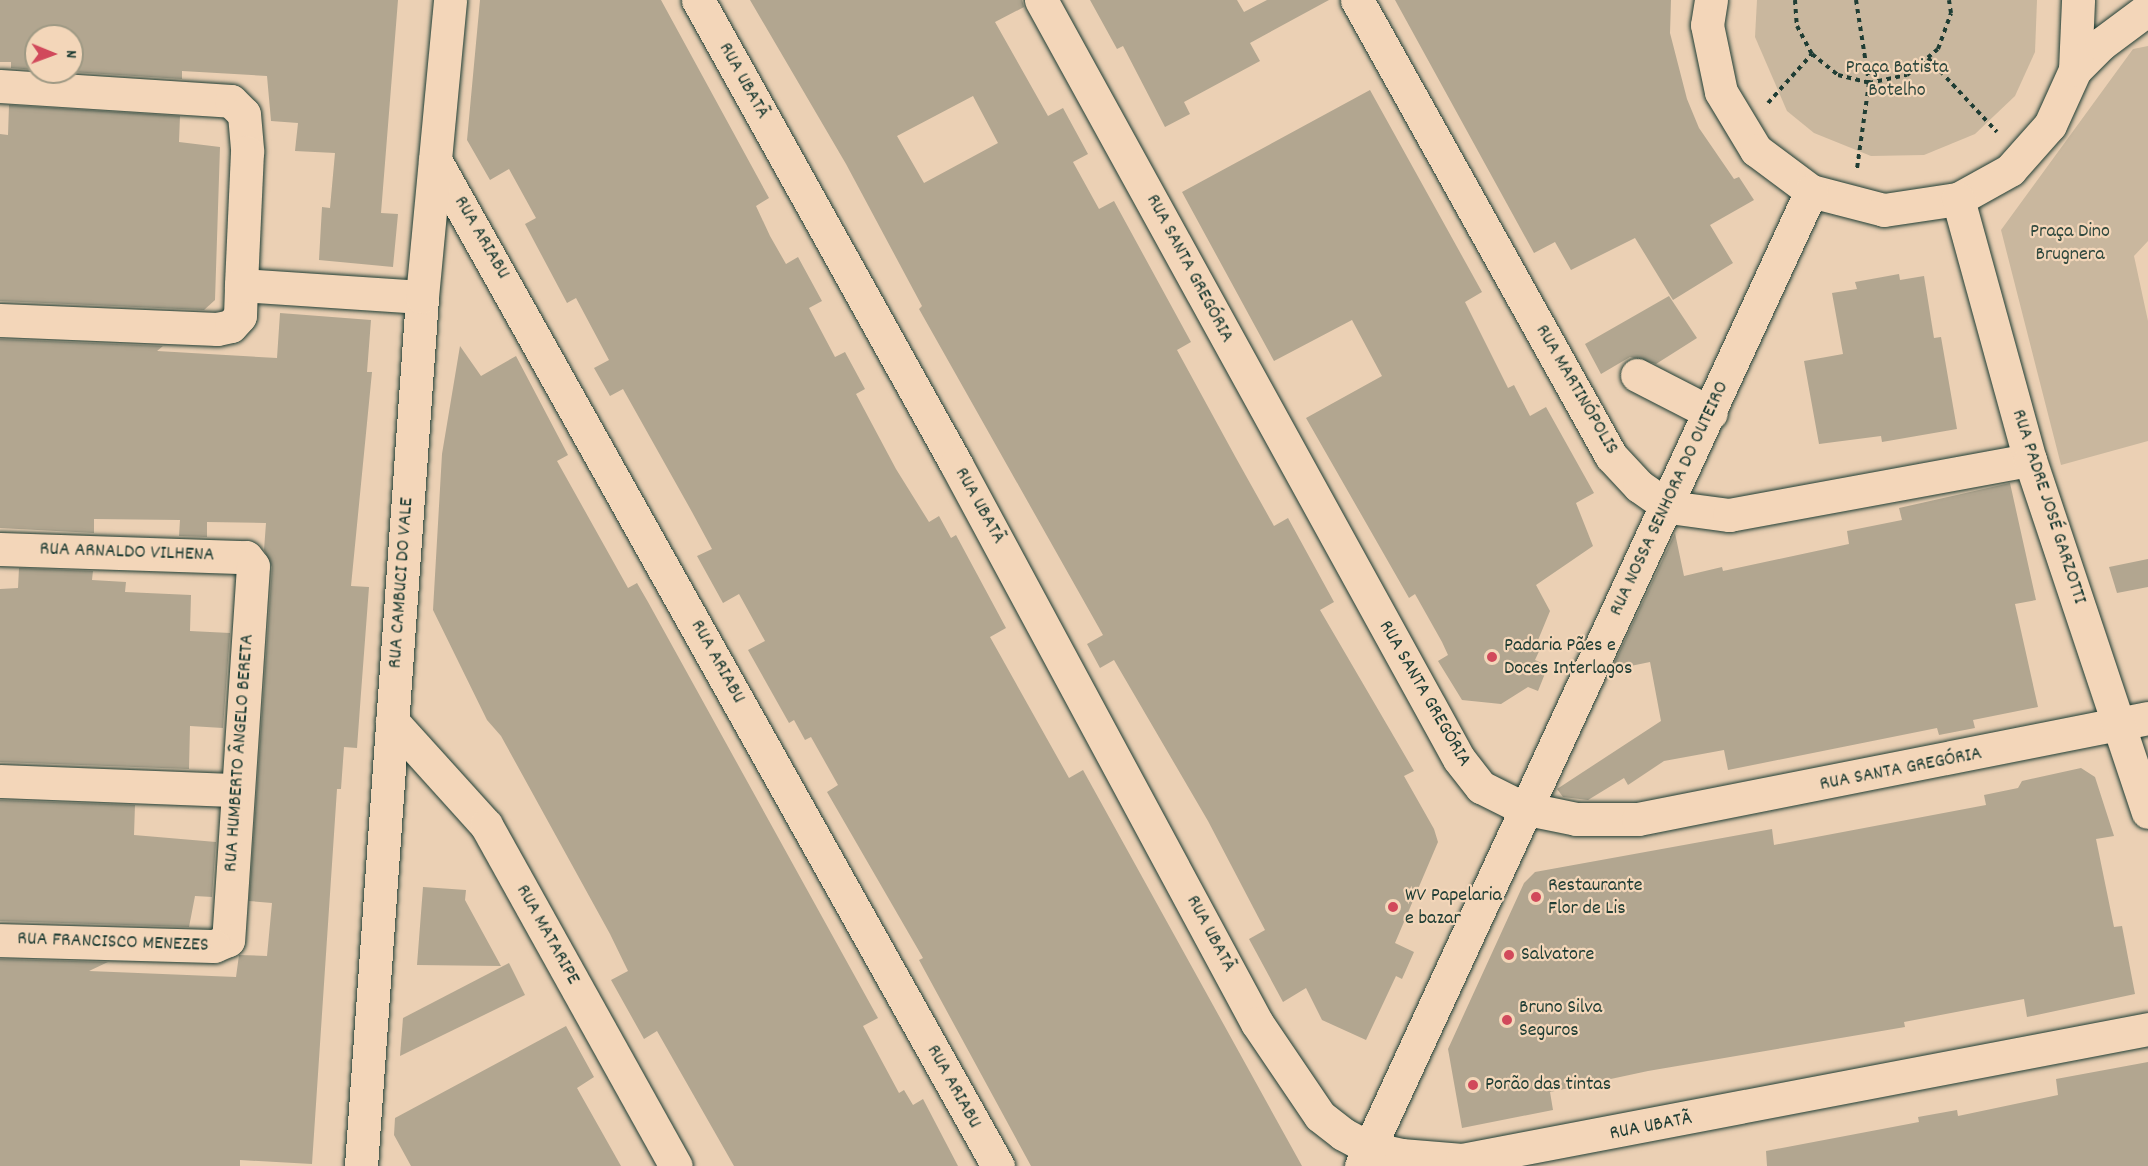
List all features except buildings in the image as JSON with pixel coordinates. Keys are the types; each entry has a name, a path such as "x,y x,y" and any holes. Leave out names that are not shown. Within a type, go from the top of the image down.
{"street":[{"name":"RUA CAMBUCI DO VALE","path":"361,1166 422,297 450,0"},
{"name":"RUA UBATÃ","path":"698,0 961,474 1257,1023 1320,1116 1365,1157 1451,1160 1520,1151 2148,1029"},
{"name":"RUA SANTA GREGÓRIA","path":"1041,0 1459,759 1481,788 1523,808 1576,819 1638,819 2134,721"},
{"name":"RUA MARTINÓPOLIS","path":"1357,0 1611,456 1639,486 1669,507 1729,515 2030,460"},
{"path":"1711,0 1707,25 1720,92 1756,150 1811,191 1884,210 1958,199 2010,170 2050,125 2074,70 2078,0"},
{"path":"2074,70 2148,9"},
{"path":"0,86 231,101 244,114 247,152 240,316 231,326 217,329 0,320"},
{"name":"RUA ARIABU","path":"435,160 998,1166"},
{"name":"RUA NOSSA SENHORA DO OUTEIRO","path":"1365,1157 1523,808 1669,507 1811,191"},
{"name":"RUA PADRE JOSÉ GARZOTTI","path":"1958,199 2030,460 2134,721 2148,813"},
{"path":"241,285 422,297"},
{"path":"1637,375 1671,388 1711,413"},
{"name":"RUA ARNALDO VILHENA","path":"0,549 246,557 251,561"},
{"name":"RUA HUMBERTO ÂNGELO BERETA","path":"225,943 229,936 235,790 251,561"},
{"name":"RUA MATARIPE","path":"392,721 486,825 676,1166"},
{"path":"0,781 235,790"},
{"name":"RUA FRANCISCO MENEZES","path":"0,940 225,943"}],"path":[{"path":"1795,0 1797,26 1812,54 1838,75 1869,83 1907,75 1938,50 1951,12 1950,0"},
{"path":"1852,201 1869,83 1856,0"},
{"path":"1744,130 1812,54"},
{"path":"1928,58 2021,157"}],"green space":[{"name":"Praça Batista Botelho","path":"1757,0 2037,0 2035,52 2015,96 1975,134 1924,155 1871,156 1814,133 1787,111 1755,37"},
{"name":"Praça Dino Brugnera","path":"2148,46 2148,241 2134,256 2148,321 2148,441 2061,465 2001,230 2133,49"}],"place":[{"name":"Padaria Pães e Doces Interlagos","path":"1492,657"},
{"name":"Restaurante Flor de Lis","path":"1536,897"},
{"name":"WV Papelaria e bazar","path":"1393,907"},
{"name":"Salvatore","path":"1509,955"},
{"name":"Bruno Silva Seguros","path":"1507,1020"},
{"name":"Porão das tintas","path":"1473,1085"}]}
